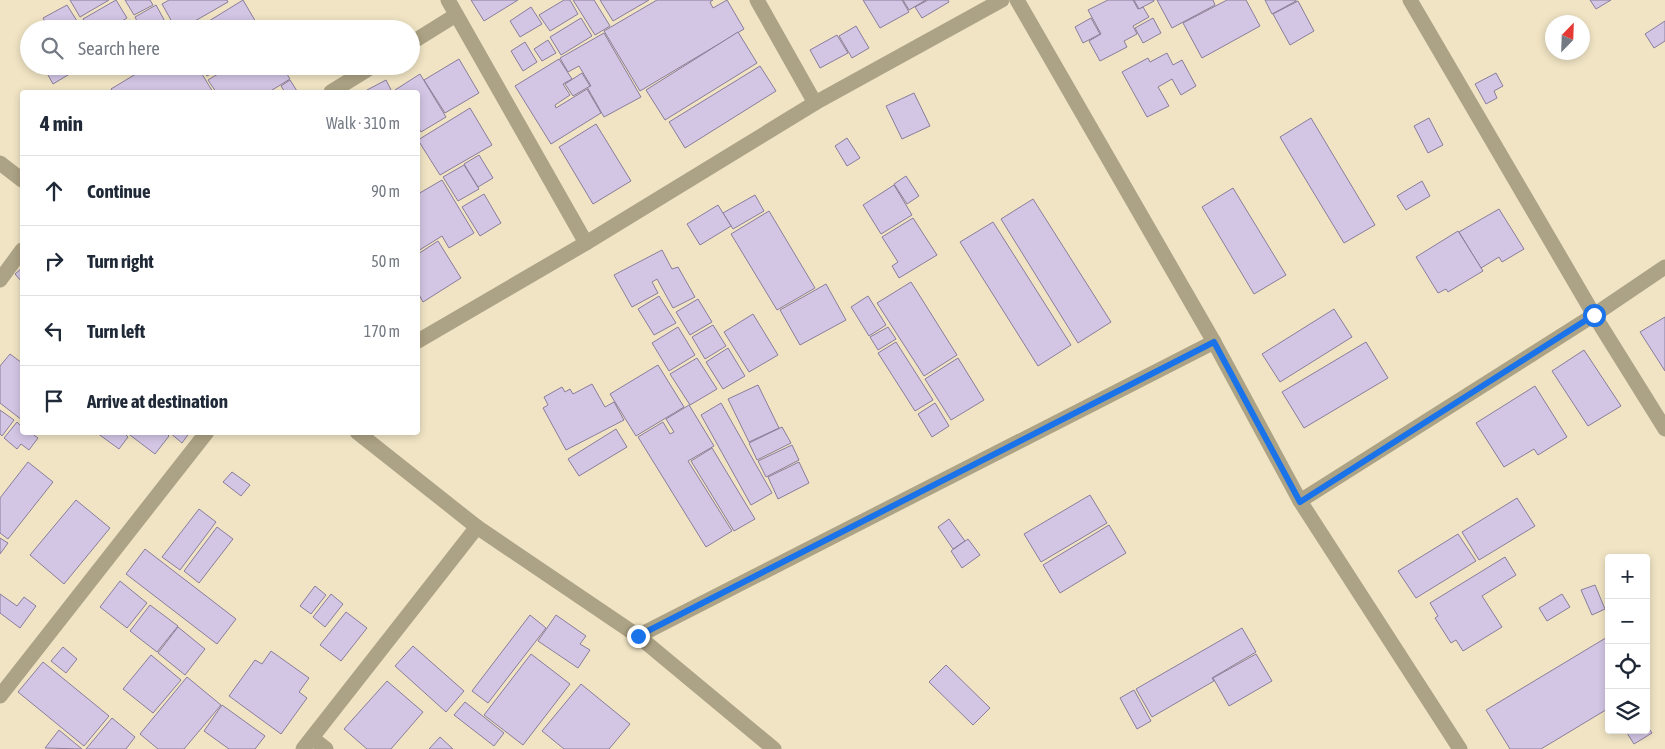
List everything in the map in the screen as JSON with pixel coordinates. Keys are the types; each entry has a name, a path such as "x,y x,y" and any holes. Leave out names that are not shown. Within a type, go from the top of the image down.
{"street":[{"path":"448,0 586,243"},
{"path":"758,0 815,103"},
{"path":"420,340 586,243 815,103 1002,0"},
{"path":"1017,0 1214,342 1300,502 1460,749"},
{"path":"1410,0 1594,315 1665,429"},
{"path":"420,37 456,15"},
{"path":"334,90 358,75"},
{"path":"0,163 20,178"},
{"path":"0,280 20,253"},
{"path":"1300,502 1594,315 1665,267"},
{"path":"638,636 1214,342"},
{"path":"0,696 206,435"},
{"path":"361,435 477,527 638,636 774,749"},
{"path":"326,749 307,743 477,527"}],"building":[{"path":"70,0 109,0 80,17"},
{"path":"116,0 127,18 124,20 83,19"},
{"path":"125,0 150,0 153,5 134,15"},
{"path":"169,0 227,0 228,2 197,20 171,20 162,4"},
{"path":"243,0 255,20 211,20"},
{"path":"471,0 518,0 484,21"},
{"path":"564,0 570,0 578,14 550,31 539,15"},
{"path":"573,0 594,0 610,26 595,35"},
{"path":"600,0 649,0 613,21"},
{"path":"657,0 713,0 710,2 713,8 727,0 744,29 640,91 604,31"},
{"path":"863,0 902,0 909,12 880,28"},
{"path":"903,0 926,0 909,10"},
{"path":"928,0 948,0 949,2 922,18 915,7"},
{"path":"1108,0 1133,0 1138,9 1143,7 1149,17 1133,26 1137,34 1124,41 1127,47 1100,61 1089,41 1101,34 1088,10"},
{"path":"1134,0 1154,0 1154,1 1139,9"},
{"path":"1157,0 1213,0 1215,5 1172,28"},
{"path":"1227,0 1246,0 1260,26 1202,58 1183,23"},
{"path":"1265,0 1296,0 1296,1 1272,14"},
{"path":"1590,0 1611,0 1596,9"},
{"path":"1298,1 1314,31 1290,45 1273,14"},
{"path":"67,5 76,20 44,20 43,18"},
{"path":"156,5 164,20 136,20 135,17"},
{"path":"531,7 542,24 520,37 510,21"},
{"path":"581,18 592,36 561,55 550,37"},
{"path":"1091,18 1100,34 1083,43 1075,27"},
{"path":"1153,18 1161,33 1143,43 1135,28"},
{"path":"1665,21 1665,41 1654,48 1645,34"},
{"path":"856,26 869,48 852,58 839,36"},
{"path":"738,32 757,63 665,120 646,90"},
{"path":"604,33 641,97 604,117 587,87 591,86 579,66 568,72 560,58"},
{"path":"837,35 848,53 820,68 810,50"},
{"path":"548,40 556,53 542,61 534,49"},
{"path":"525,42 537,62 523,71 511,51"},
{"path":"1167,53 1173,65 1182,60 1196,86 1181,95 1172,79 1158,87 1169,106 1147,117 1122,72 1148,58 1150,62"},
{"path":"459,59 479,93 445,113 424,80"},
{"path":"559,59 572,79 563,84 570,95 555,105 556,108 587,89 601,113 551,144 515,86"},
{"path":"760,66 776,91 685,148 669,122"},
{"path":"582,73 590,86 573,96 565,84"},
{"path":"1496,73 1503,86 1494,91 1497,98 1486,104 1475,84"},
{"path":"420,74 446,117 421,132 420,90 395,90"},
{"path":"48,75 68,75 53,84"},
{"path":"134,75 203,75 212,90 112,90"},
{"path":"216,75 288,75 290,79 272,90 215,90 208,80"},
{"path":"290,80 296,90 284,90 281,86"},
{"path":"386,80 391,90 367,90"},
{"path":"914,93 930,126 902,139 886,106"},
{"path":"470,108 492,145 440,175 420,143 420,139"},
{"path":"1311,118 1375,225 1344,243 1280,137"},
{"path":"1429,118 1443,145 1428,153 1414,126"},
{"path":"596,124 631,181 593,204 559,147"},
{"path":"847,138 860,158 847,166 835,146"},
{"path":"479,155 493,178 478,187 464,164"},
{"path":"464,165 479,189 458,201 443,177"},
{"path":"906,176 919,196 907,204 894,184"},
{"path":"442,180 474,233 449,248 442,236 420,250 420,193"},
{"path":"1422,181 1430,196 1406,210 1397,196"},
{"path":"894,185 912,215 881,234 863,205"},
{"path":"1233,188 1286,275 1254,294 1202,207"},
{"path":"484,194 501,223 480,236 462,207"},
{"path":"755,195 764,211 733,229 723,213"},
{"path":"1033,199 1111,322 1078,343 1001,219"},
{"path":"718,205 731,226 700,245 687,224"},
{"path":"1499,209 1524,249 1502,262 1499,257 1481,268 1459,232"},
{"path":"769,211 815,288 777,310 731,234"},
{"path":"913,218 937,255 899,278 892,266 898,262 882,237"},
{"path":"993,222 1071,345 1038,366 960,242"},
{"path":"1458,231 1483,271 1448,292 1446,289 1438,293 1416,257"},
{"path":"438,241 461,278 423,302 420,297 420,253"},
{"path":"662,250 672,269 678,267 695,297 673,308 657,279 652,282 658,293 632,307 614,275"},
{"path":"20,270 20,280 15,274"},
{"path":"911,282 957,355 924,376 877,303"},
{"path":"826,284 846,320 800,345 780,310"},
{"path":"659,296 676,323 654,335 638,309"},
{"path":"868,296 886,325 869,336 851,307"},
{"path":"698,299 712,322 690,335 676,312"},
{"path":"1334,309 1352,337 1280,382 1262,354"},
{"path":"753,314 778,355 749,372 724,332"},
{"path":"1665,317 1665,371 1640,332"},
{"path":"713,325 726,346 705,359 692,337"},
{"path":"678,327 695,355 669,371 652,343"},
{"path":"888,327 896,339 878,350 870,337"},
{"path":"896,342 933,400 915,411 878,353"},
{"path":"1366,342 1388,378 1304,428 1282,392"},
{"path":"728,348 745,376 723,389 706,362"},
{"path":"1584,350 1621,406 1588,426 1552,371"},
{"path":"10,354 20,362 20,418 0,403 0,366"},
{"path":"697,358 717,389 690,405 670,374"},
{"path":"958,358 984,400 951,420 925,379"},
{"path":"658,365 684,407 636,436 610,394"},
{"path":"592,384 605,407 614,402 624,420 566,450 543,408 548,405 544,397 562,387 565,392 570,389 573,394"},
{"path":"758,385 779,428 749,442 728,399"},
{"path":"1535,386 1567,437 1538,455 1534,449 1504,467 1476,423"},
{"path":"721,403 772,493 751,505 701,415"},
{"path":"935,403 949,426 932,437 918,414"},
{"path":"689,405 714,446 688,461 732,531 706,547 638,437 663,422 670,434 674,432 666,419"},
{"path":"0,410 14,420 2,436 0,434"},
{"path":"17,422 20,425 20,435 34,435 38,438 29,450 21,444 17,449 4,438"},
{"path":"782,427 791,443 757,460 749,443"},
{"path":"616,429 627,447 579,476 568,459"},
{"path":"100,435 126,435 128,437 119,449"},
{"path":"130,435 168,435 155,454"},
{"path":"173,435 188,435 182,443"},
{"path":"792,445 799,460 766,477 758,461"},
{"path":"712,448 755,519 734,531 691,461"},
{"path":"28,462 53,482 8,539 0,533 0,498"},
{"path":"799,462 809,483 778,499 768,477"},
{"path":"232,472 250,485 241,496 223,482"},
{"path":"1090,495 1107,523 1041,562 1024,534"},
{"path":"1517,498 1535,526 1479,560 1462,532"},
{"path":"76,500 110,528 64,584 30,555"},
{"path":"199,509 216,522 180,570 162,557"},
{"path":"949,519 965,541 953,549 938,527"},
{"path":"1109,525 1126,553 1060,593 1043,565"},
{"path":"217,527 233,539 199,583 184,571"},
{"path":"1458,534 1476,561 1416,598 1398,571"},
{"path":"0,538 8,543 0,554"},
{"path":"968,539 980,555 962,568 951,551"},
{"path":"145,549 236,619 217,644 126,574"},
{"path":"1505,557 1516,575 1482,596 1502,627 1463,651 1456,640 1451,643 1435,618 1438,616 1430,603"},
{"path":"120,581 147,603 127,628 100,607"},
{"path":"1595,585 1605,609 1592,615 1581,590"},
{"path":"315,586 326,595 311,614 300,606"},
{"path":"0,594 17,606 24,597 36,606 20,628 0,613"},
{"path":"331,594 343,604 325,627 313,617"},
{"path":"1562,594 1570,607 1547,621 1539,608"},
{"path":"150,605 178,626 157,652 130,631"},
{"path":"346,612 367,628 341,661 320,645"},
{"path":"530,615 546,628 488,703 472,691"},
{"path":"556,615 586,636 580,644 590,650 578,668 538,641"},
{"path":"178,627 205,649 185,675 158,653"},
{"path":"1242,628 1256,652 1212,678 1214,681 1152,717 1136,689"},
{"path":"1605,638 1605,710 1541,749 1510,749 1486,710"},
{"path":"413,646 464,691 446,712 395,666"},
{"path":"63,647 77,659 66,673 51,661"},
{"path":"271,651 309,678 299,692 307,698 281,734 229,696 255,660 262,664"},
{"path":"531,654 570,684 523,745 484,715"},
{"path":"1256,654 1272,681 1229,706 1213,678"},
{"path":"151,655 181,680 153,713 123,689"},
{"path":"43,662 109,716 84,746 18,692"},
{"path":"946,665 990,708 973,725 929,682"},
{"path":"187,677 221,705 184,749 158,749 140,734"},
{"path":"387,681 423,712 391,749 367,749 344,729"},
{"path":"581,684 630,724 609,749 564,749 542,731"},
{"path":"1134,690 1151,721 1137,729 1120,698"},
{"path":"465,702 504,733 494,746 454,715"},
{"path":"222,705 265,736 255,749 229,749 204,731"},
{"path":"112,718 135,737 126,749 86,749"},
{"path":"59,730 82,749 45,748"},
{"path":"1650,730 1652,733 1634,744 1628,734 1650,734"},
{"path":"440,737 453,749 429,749"}],"route":[{"path":"638,636 1214,342 1300,502 1594,315"}]}
